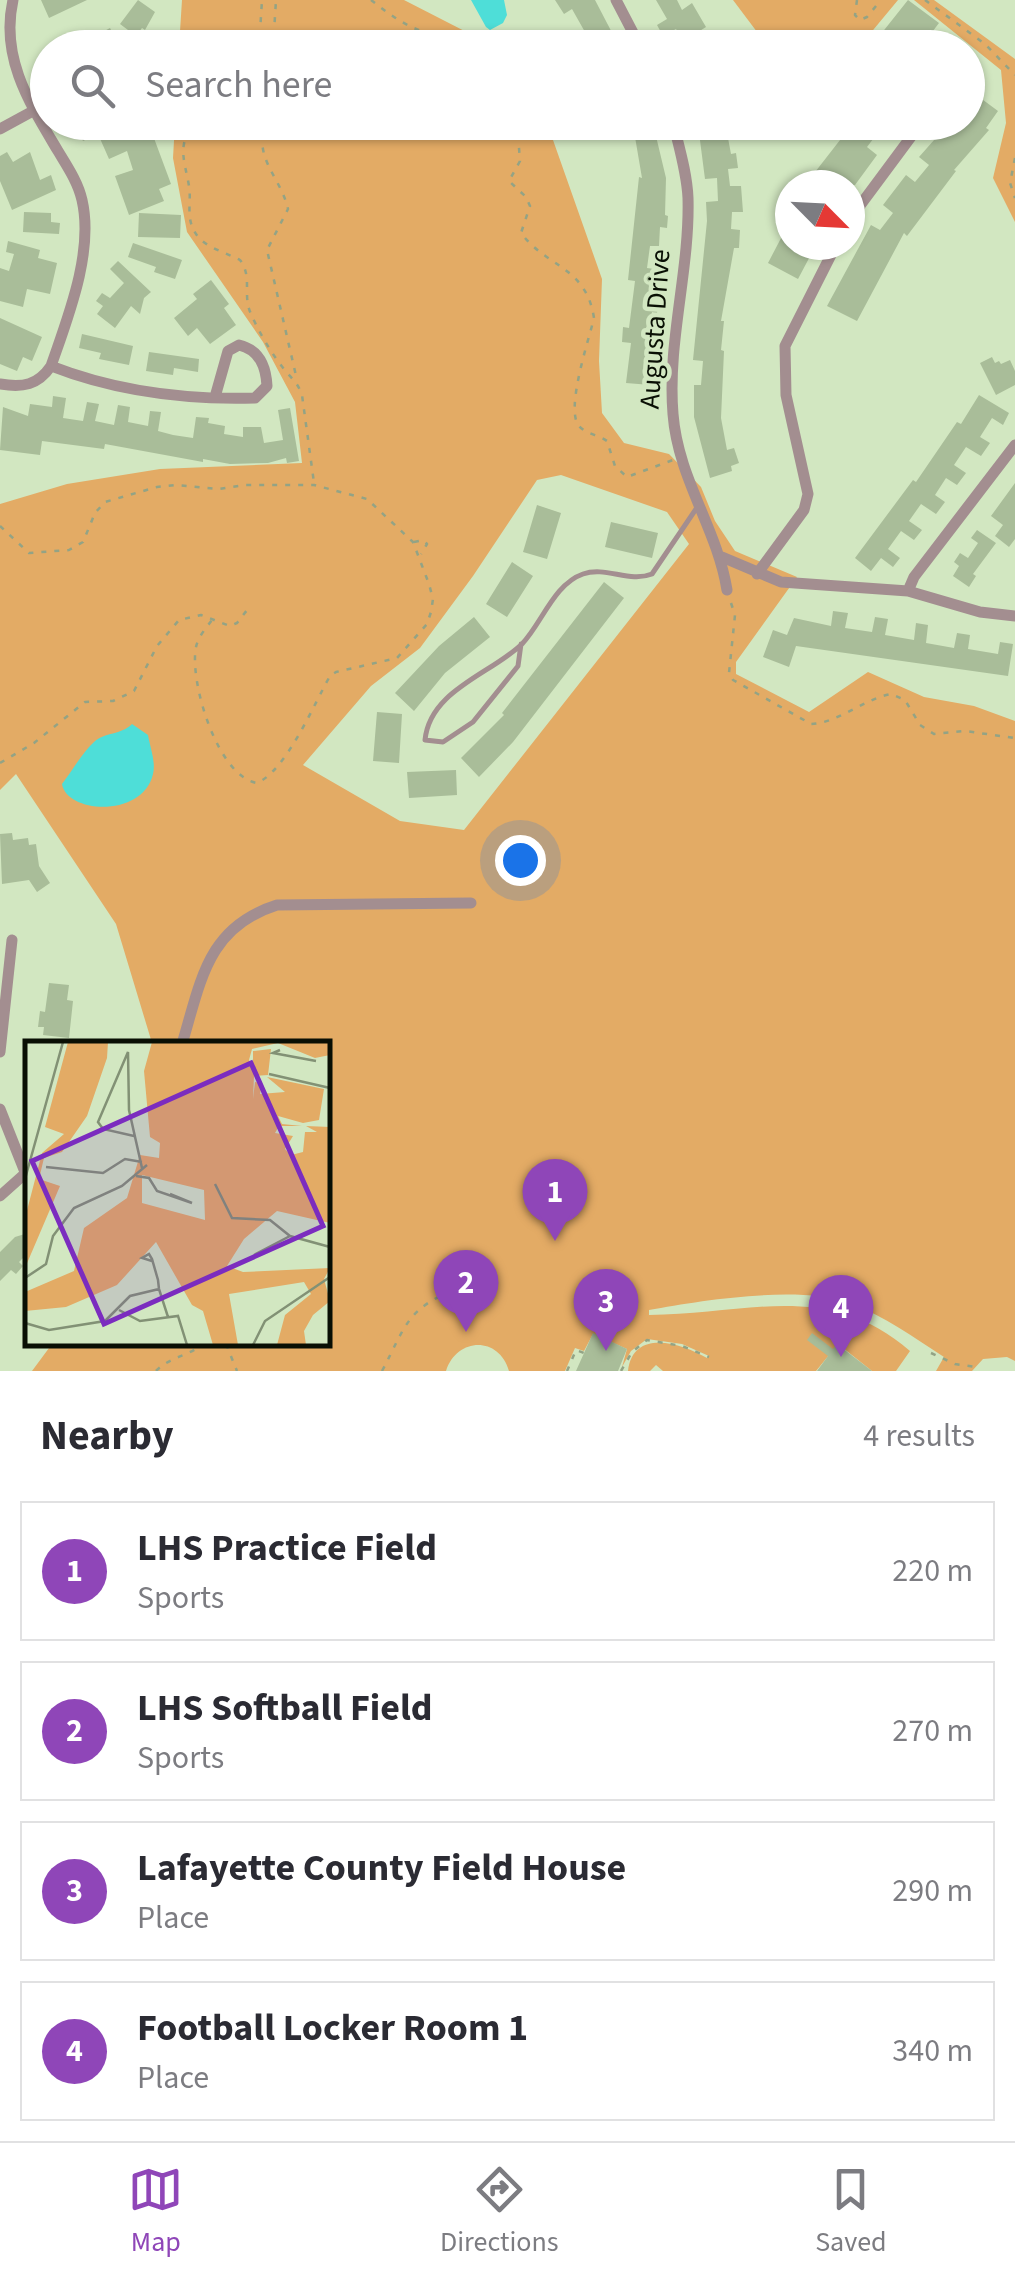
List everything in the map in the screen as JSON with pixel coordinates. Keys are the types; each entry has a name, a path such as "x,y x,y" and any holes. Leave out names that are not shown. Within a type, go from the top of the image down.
{"street":[{"path":"13,0 10,41 14,68 30,104"},
{"path":"616,0 632,30"},
{"path":"0,129 30,113"},
{"path":"0,384 35,382 51,366 80,276 83,202 76,181 51,140"},
{"name":"Augusta Drive","path":"677,140 688,198 672,370 679,458 722,557 727,590"},
{"path":"865,199 909,140"},
{"path":"757,574 804,510 808,494 786,395 785,346 828,260"},
{"path":"51,366 102,384 214,398 255,398 267,386 267,372 255,352 239,345 228,351 214,398"},
{"path":"908,591 914,577 1015,445"},
{"path":"722,557 781,582 908,591 980,612 1015,616"},
{"path":"183,1041 211,954 234,926 251,913 276,905 471,903"},
{"path":"0,1052 12,940"},
{"path":"0,1109 25,1170"},
{"path":"0,1196 25,1173"}],"lane":[{"path":"521,644 518,666 473,722 442,742 425,740 433,717 452,693 521,644 569,584 584,574 630,578 652,574 698,506"}],"path":[{"path":"260,30 262,0"},
{"path":"275,30 276,0"},
{"path":"371,0 420,30"},
{"path":"857,0 855,15 860,20 867,18 881,0"},
{"path":"925,0 966,30"},
{"path":"985,44 1015,76"},
{"path":"186,140 182,165 190,190 187,214 199,238 245,266 250,312 285,370 297,382"},
{"path":"262,140 264,160 288,209 268,245 268,258 306,422 314,485"},
{"path":"518,140 520,162 510,181 530,206 521,233 558,266 578,277 593,310 574,400 576,421 586,432 607,442 615,466 627,477 679,458"},
{"path":"1015,158 1010,183 1015,198"},
{"path":"0,526 29,554 59,552 83,542 96,513 106,502 156,487 314,485 373,502 412,542 433,599 427,624 397,658 330,676 283,759 267,779 257,783 242,777 202,712 196,648 212,620"},
{"path":"412,542 422,540 427,544 419,555"},
{"path":"727,590 735,615 729,673 750,691 798,717 819,724 891,694 905,700 920,726 934,734 973,732 1015,738"},
{"path":"0,763 85,702 113,702 134,691 156,646 179,620 200,614 230,626 252,605"},
{"path":"382,1371 402,1326 431,1299 458,1288"},
{"path":"623,1369 632,1352 647,1340 682,1346 708,1357"},
{"path":"156,1371 171,1357 190,1355 201,1346"},
{"path":"227,1346 238,1371"},
{"path":"567,1371 576,1350 584,1353"},
{"path":"931,1352 943,1360 976,1367"}],"shaded area":[{"path":"182,0 404,0 462,30 180,30"},
{"path":"733,0 898,0 873,30 756,30"},
{"path":"914,0 934,0 975,30 951,30"},
{"path":"985,37 1015,59 1015,222 993,178 1006,123 1001,70 985,57"},
{"path":"174,140 553,140 602,279 602,413 624,443 669,454 701,487 715,521 735,551 797,577 736,662 736,674 809,712 868,672 924,697 974,706 1015,721 1015,1361 1007,1357 983,1359 972,1371 936,1371 944,1357 863,1308 829,1298 778,1295 696,1302 649,1310 649,1315 752,1307 816,1308 848,1315 879,1329 910,1351 896,1371 872,1371 838,1344 816,1371 663,1371 656,1365 650,1371 628,1371 632,1357 648,1344 672,1344 709,1356 682,1344 647,1339 631,1351 622,1367 627,1349 593,1334 584,1351 575,1348 565,1371 509,1371 496,1351 478,1345 459,1352 446,1371 32,1371 51,1346 330,1346 330,1041 151,1041 116,924 16,774 0,790 0,504 67,484 160,469 302,463 295,402 263,342 187,232 173,158","holes":["561,475 667,512 689,544 464,830 400,821 303,765 371,686 420,648 537,480"]}],"water":[{"path":"471,0 504,0 507,15 503,23 490,30"},
{"path":"132,724 148,735 154,769 146,788 135,798 106,807 90,806 67,794 62,784 90,746"}],"building":[{"path":"41,0 87,0 49,18"},
{"path":"138,0 155,12 145,30 128,30 120,24"},
{"path":"555,0 595,0 611,30 584,30 572,9 564,14"},
{"path":"656,0 677,0 682,10 692,3 706,27 660,30 657,25 667,19"},
{"path":"908,0 939,23 934,30 884,30"},
{"path":"985,101 998,111 986,128 989,130 985,135"},
{"path":"101,140 155,140 171,184 159,189 164,201 129,215 115,176 133,170 127,151 109,159"},
{"path":"636,140 657,140 666,178 668,216 667,228 660,227 659,246 650,246 647,268 662,270 657,313 652,312 650,330 657,330 651,385 626,383 631,343 622,342 623,327 629,328 635,281 628,280 639,177 642,178"},
{"path":"700,140 728,140 738,168 728,169 730,186 741,186 743,212 732,212 731,229 740,230 721,321 721,418 727,450 734,448 739,463 731,466 732,471 710,478 694,417 694,385 701,385 703,361 693,360 706,202 718,201 717,178 705,179"},
{"path":"840,140 872,140 867,147 877,155 865,171 817,170"},
{"path":"934,140 980,140 907,236 904,233 857,321 827,306 852,260 865,260 865,236 871,225 880,230 893,213 883,205 906,175 915,182 929,165 919,157"},
{"path":"7,152 13,162 30,152 40,180 51,175 56,190 12,210 0,181 0,156"},
{"path":"24,212 51,213 51,222 60,223 59,234 23,232"},
{"path":"139,213 181,215 180,238 138,237"},
{"path":"8,241 40,250 38,258 57,263 50,294 27,289 23,307 0,301 0,268 9,271 14,254 6,252"},
{"path":"133,243 182,260 175,279 128,257"},
{"path":"775,250 775,260 808,260 798,279 768,263"},
{"path":"118,261 151,292 144,298 140,314 131,306 115,328 97,314 103,306 96,301 102,293 110,298 124,283 110,269"},
{"path":"211,280 229,304 224,308 236,325 210,344 197,328 188,336 174,318 197,299 193,294"},
{"path":"0,318 42,337 32,361 23,357 17,371 0,364"},
{"path":"82,334 133,346 129,365 99,359 101,353 79,348"},
{"path":"149,352 199,359 198,372 174,368 173,375 146,371"},
{"path":"992,357 1001,364 1010,360 1015,371 1015,385 996,395 980,363"},
{"path":"979,395 1009,413 1003,425 992,418 980,437 990,443 981,456 966,447 954,465 966,473 957,485 946,478 935,495 945,502 936,514 921,504 909,521 922,530 914,540 901,531 888,549 900,558 893,567 881,558 871,571 855,558 913,480 916,482 957,422 961,424"},
{"path":"53,396 66,398 63,418 83,421 87,402 99,404 95,421 114,425 118,405 130,407 128,422 148,426 150,411 161,412 158,431 173,435 193,438 196,417 209,418 208,423 225,426 224,434 243,437 243,427 261,427 264,443 283,440 278,410 290,408 299,461 287,463 286,458 268,463 203,462 105,444 104,449 42,441 40,455 0,450 3,407 28,416 30,404 52,407"},
{"path":"1015,483 1015,539 1009,547 995,536 1003,525 991,516"},
{"path":"537,505 561,513 547,559 523,552"},
{"path":"611,522 658,533 652,558 605,547"},
{"path":"977,530 996,543 973,574 976,576 969,587 953,576 959,566 954,562 960,553 968,558 978,543 971,538"},
{"path":"512,562 533,576 507,617 486,604"},
{"path":"604,582 624,598 513,742 479,777 461,758 504,715"},
{"path":"833,611 848,613 845,628 872,632 875,617 888,619 885,635 914,640 916,623 928,625 926,643 954,648 957,633 970,635 968,649 998,654 1000,642 1013,644 1008,676 796,646 789,667 763,657 773,630 787,635 794,618 831,626"},
{"path":"474,617 490,637 445,673 414,711 395,693 439,646"},
{"path":"377,712 402,714 399,763 373,761"},
{"path":"456,770 457,795 409,798 407,772"},
{"path":"12,833 13,840 28,838 29,845 36,844 39,866 50,883 37,892 29,880 2,884 0,834"},
{"path":"49,983 69,985 67,1000 73,1001 69,1038 43,1035 44,1027 38,1027 40,1011 45,1012"},
{"path":"25,1234 25,1256 19,1262 23,1266 16,1274 11,1270 0,1281 0,1252 15,1237"},
{"path":"593,1333 627,1349 618,1371 576,1371"},
{"path":"812,1333 833,1349 837,1344 872,1371 817,1371 828,1356 807,1340"}],"place":[{"name":"LHS Practice Field","path":"555,1241"},
{"name":"LHS Softball Field","path":"466,1332"},
{"name":"Lafayette County Field House","path":"606,1351"},
{"name":"Football Locker Room 1","path":"841,1357"}]}
